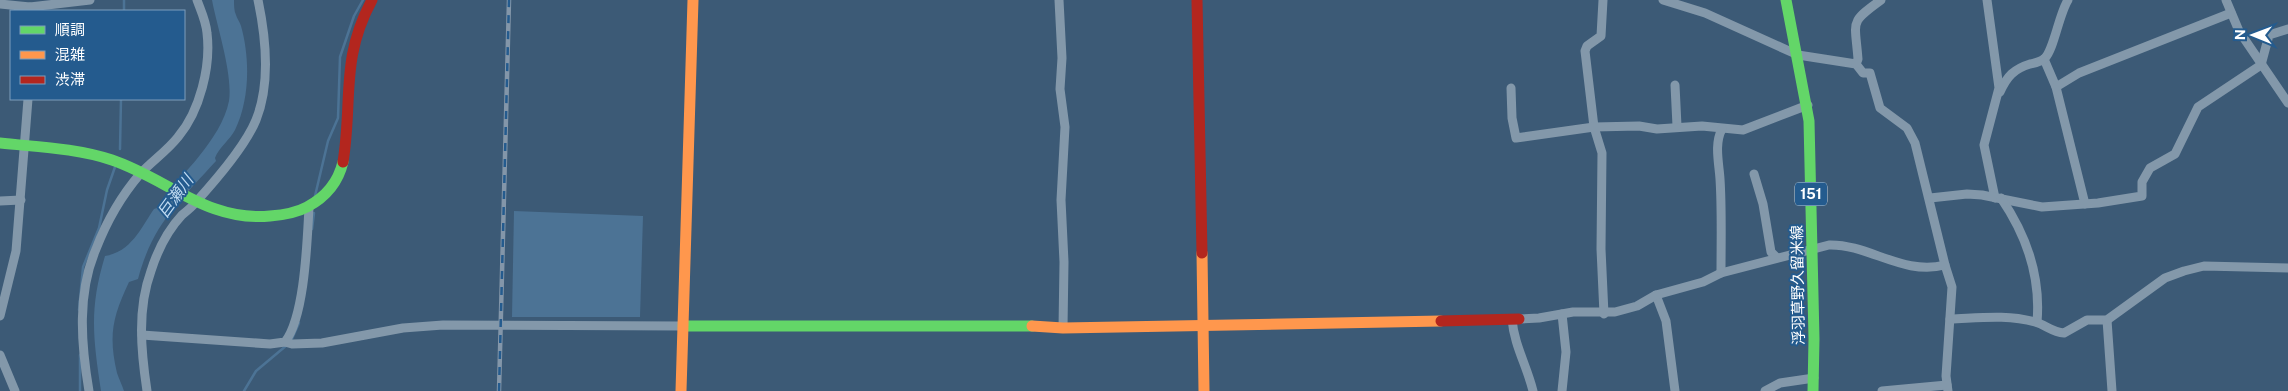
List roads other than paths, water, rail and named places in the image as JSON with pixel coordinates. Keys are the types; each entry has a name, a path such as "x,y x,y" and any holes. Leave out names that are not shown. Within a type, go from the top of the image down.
{"street":[{"path":"0,4 30,9 90,0"},
{"path":"89,391 83,347 82,320 83,300 90,265 111,218 144,174 180,136 190,119 199,96 205,72 207,33 197,0"},
{"path":"147,391 142,335 144,291 151,270 170,231 246,139 261,105 265,53 258,0"},
{"path":"0,143 98,155 144,174 195,201 221,212 250,215 286,213 309,208 329,193 340,173 344,158 351,54 356,33 372,0"},
{"path":"682,391 693,0"},
{"path":"1059,0 1062,58 1060,88 1065,127 1061,200 1064,262 1063,328"},
{"path":"1198,0 1204,391"},
{"path":"1603,0 1601,36 1586,46 1585,51 1594,127 1602,153 1601,248 1604,314"},
{"path":"1663,0 1705,13 1798,55 1856,64 1863,73 1870,73 1880,108 1907,128 1916,143 1952,287 1948,388 1882,391"},
{"name":"浮羽草野久留米線","path":"1786,0 1808,105 1813,249 1813,391"},
{"path":"1856,64 1858,59 1855,22 1881,0"},
{"path":"1987,0 1999,77 1998,96"},
{"path":"2068,0 2044,59 2056,87 2085,204"},
{"path":"2226,0 2239,31 2260,65 2288,103"},
{"path":"2056,87 2079,73 2231,13"},
{"path":"1930,198 1967,194 2042,207 2085,204 2142,196 2142,182 2150,168 2175,154 2198,107 2260,65 2269,35 2288,29"},
{"path":"2037,322 2039,305 2037,276 2032,258 2011,214 1998,198 1985,152 1984,138 2005,80 2015,69 2044,59"},
{"path":"1675,85 1677,126"},
{"path":"1511,88 1516,138 1594,127 1639,126 1657,129 1677,126 1702,126 1743,130 1808,105"},
{"path":"0,316 16,251 28,100"},
{"path":"1721,273 1718,159 1719,135 1722,129"},
{"path":"1754,174 1763,204 1771,252 1776,257"},
{"path":"0,201 21,200"},
{"path":"288,343 299,304 309,208"},
{"path":"142,335 270,344 322,343 403,328 443,324 1026,326 1063,328 1202,323 1515,319 1573,312 1604,314 1637,306 1656,295 1703,282 1721,273 1776,257 1829,245 1841,244 1912,268 1934,268 1945,265"},
{"path":"1950,319 2006,317 2037,322 2047,329 2064,333 2087,320 2107,320 2165,278 2184,271 2204,266 2288,268"},
{"path":"1656,295 1666,321 1675,391"},
{"path":"1562,314 1566,352 1562,391"},
{"path":"1515,319 1514,338 1530,375 1533,391"},
{"path":"2107,320 2112,391"},
{"path":"0,355 15,391"},
{"path":"1765,391 1780,383 1814,378"}],"water":[{"name":"巨瀬川","path":"212,0 234,0 235,12 241,25 246,51 247,78 244,105 233,134 217,154 216,161 169,214 151,243 138,279 129,282 119,305 113,336 114,360 124,391 101,391 94,323 96,292 105,256 122,250 140,231 154,209 157,208 195,162 218,130 229,101 229,78"},
{"path":"514,211 643,216 640,317 512,317"}],"waterway":[{"path":"124,0 124,10"},
{"path":"315,196 328,141 338,118 340,57 354,16 363,0"},
{"path":"120,149 121,100"},
{"path":"79,310 83,267 99,228 107,190 115,167"},
{"path":"312,229 314,213"},
{"path":"291,341 299,323"},
{"path":"244,391 256,371 287,345"},
{"path":"80,355 80,391"}],"railway":[{"path":"499,391 509,0"}]}
